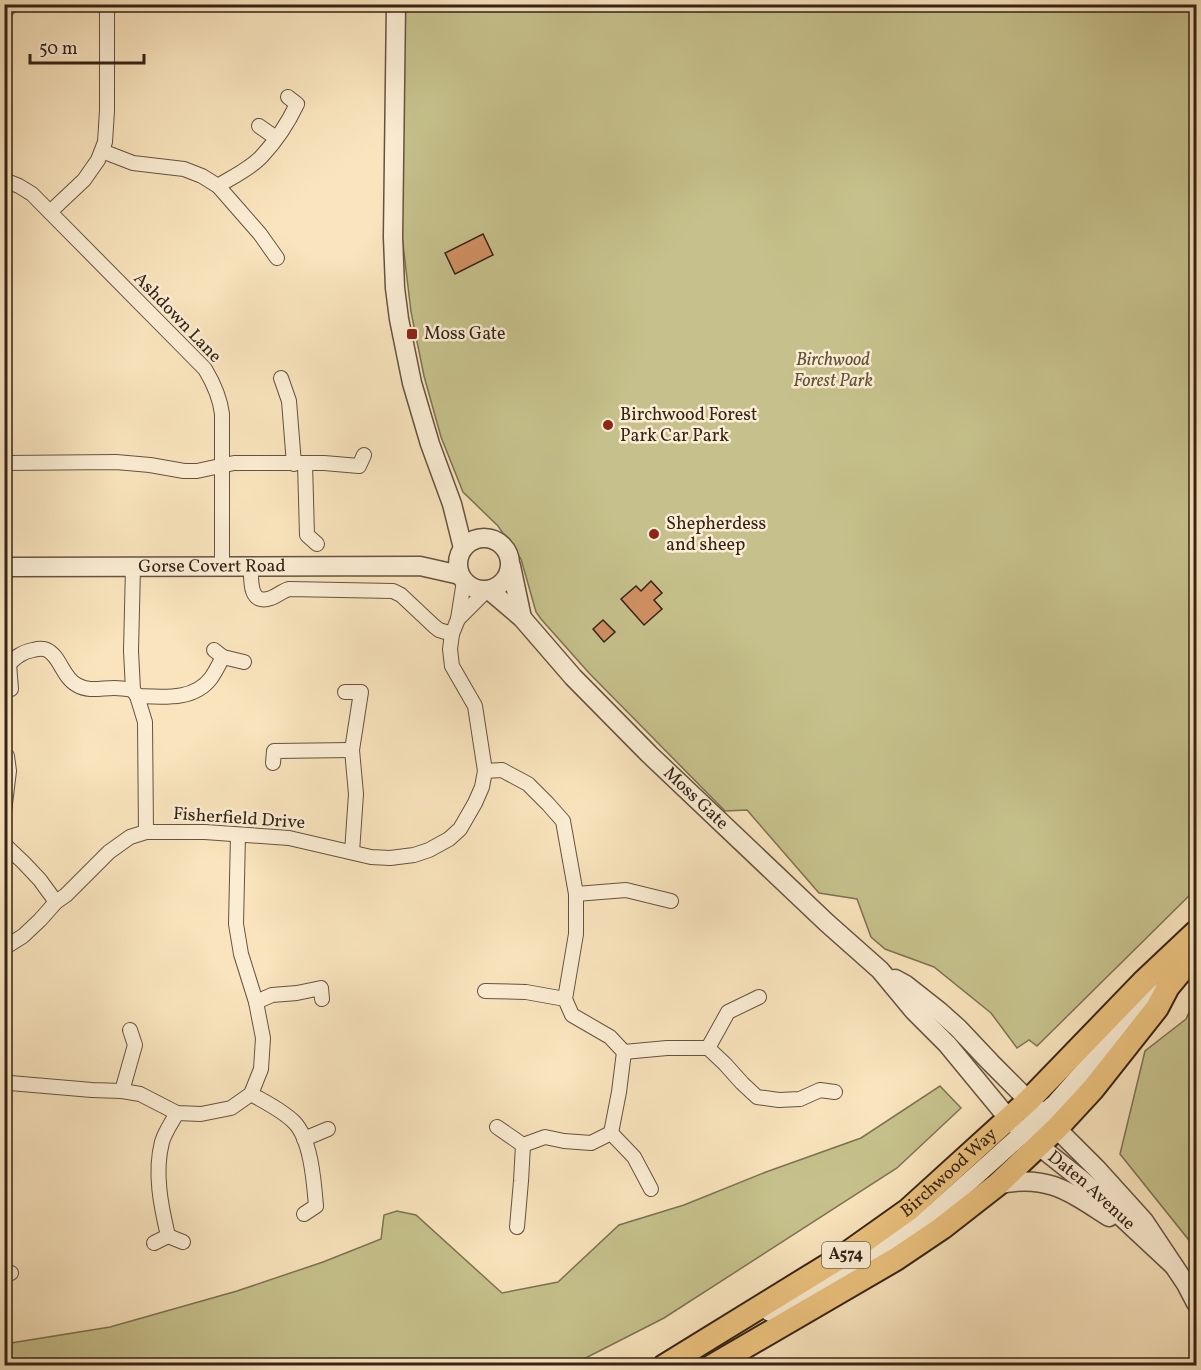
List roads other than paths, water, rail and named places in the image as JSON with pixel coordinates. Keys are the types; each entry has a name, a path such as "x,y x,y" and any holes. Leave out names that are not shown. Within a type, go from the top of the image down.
{"main road":[{"name":"Birchwood Way","path":"665,1365 846,1254 1024,1132 1043,1114 1144,981 1197,932"},
{"name":"Birchwood Way","path":"712,1365 896,1259 942,1228 997,1185 1024,1132 1043,1114 1093,1089 1157,1008 1168,987 1197,953"}],"street":[{"path":"4,12 13,4"},
{"path":"50,212 84,180 98,160 107,133 106,4"},
{"name":"Moss Gate","path":"396,4 393,237 397,308 415,393 430,444 452,504 462,551 458,568 462,578 475,588 488,590 522,618 573,677 650,754 827,923 880,970 914,1011 947,1044 1024,1132"},
{"path":"218,186 242,172 261,157 276,138 287,124 297,104 288,97"},
{"path":"259,126 276,138"},
{"path":"102,151 133,163 184,169 202,176 218,186 260,234 277,258"},
{"name":"Ashdown Lane","path":"4,180 32,194 200,364 212,380 217,390 222,414 222,567"},
{"path":"281,378 289,401 307,535 317,544"},
{"path":"4,463 116,462 197,471 234,463 359,465 364,455"},
{"name":"Moss Gate","path":"452,504 485,538 498,541 504,546 511,560 522,618"},
{"path":"462,551 470,542 485,538"},
{"name":"Gorse Covert Road","path":"420,566 462,551"},
{"name":"Gorse Covert Road","path":"4,567 420,566 462,578"},
{"path":"488,590 504,582 511,566"},
{"path":"133,567 131,651 135,693 145,722 146,832"},
{"path":"251,567 251,589 256,596 263,599 272,598 281,591 289,589 393,591 401,595 439,630 452,634"},
{"name":"Fisherfield Drive","path":"4,948 23,936 109,852 130,837 146,832 261,835 289,838 390,858 414,855 449,839 460,829 475,803 482,787 485,771 475,706 452,666 450,649 452,634 458,619 462,578"},
{"name":"Fisherfield Drive","path":"458,619 488,590"},
{"path":"11,689 7,665 26,651 39,649 47,650 69,680 86,689 115,688 135,693 175,697 200,689 210,679 219,654 244,662"},
{"path":"345,692 361,692 352,750 356,794 352,852"},
{"path":"273,763 274,751 352,750"},
{"path":"4,813 9,771 8,753"},
{"path":"485,771 502,770 528,784 563,821 576,894 576,934 565,999 572,1015 610,1037 624,1052"},
{"path":"4,1085 10,1083 122,1091 140,1094 177,1113 201,1114 231,1108 251,1094 261,1069 263,1038 256,1002 241,954 236,924 238,835"},
{"path":"4,844 40,880 56,903"},
{"path":"576,894 626,890 671,901"},
{"name":"Moss Gate","path":"880,970 939,1011 1043,1114"},
{"path":"256,1002 272,994 297,993 321,988 322,999"},
{"path":"485,991 526,992 565,999"},
{"path":"708,1048 728,1012 759,997"},
{"path":"122,1091 135,1045 130,1030"},
{"path":"624,1052 667,1048 708,1048 757,1097 779,1100 801,1099 820,1090 835,1092"},
{"path":"611,1133 624,1052"},
{"path":"251,1094 295,1122 303,1139 313,1170 316,1206 304,1214"},
{"path":"168,1236 160,1204 158,1166 163,1141 177,1113"},
{"name":"Daten Avenue","path":"1043,1114 1144,1221 1197,1303"},
{"path":"497,1127 523,1145"},
{"path":"303,1139 328,1129"},
{"name":"Daten Avenue","path":"1024,1132 1083,1181 1173,1265"},
{"path":"523,1145 545,1137 591,1143 611,1133"},
{"path":"611,1133 634,1157 651,1189"},
{"path":"517,1227 523,1145"},
{"path":"997,1185 1031,1181 1054,1185 1073,1194 1146,1240"},
{"path":"154,1243 168,1236 183,1242"}],"place":[{"name":"Moss Gate","path":"412,334"},
{"name":"Birchwood Forest Park Car Park","path":"608,425"},
{"name":"Shepherdess and sheep","path":"654,534"}],"park label":[{"name":"Birchwood Forest Park","path":"833,370"}]}
